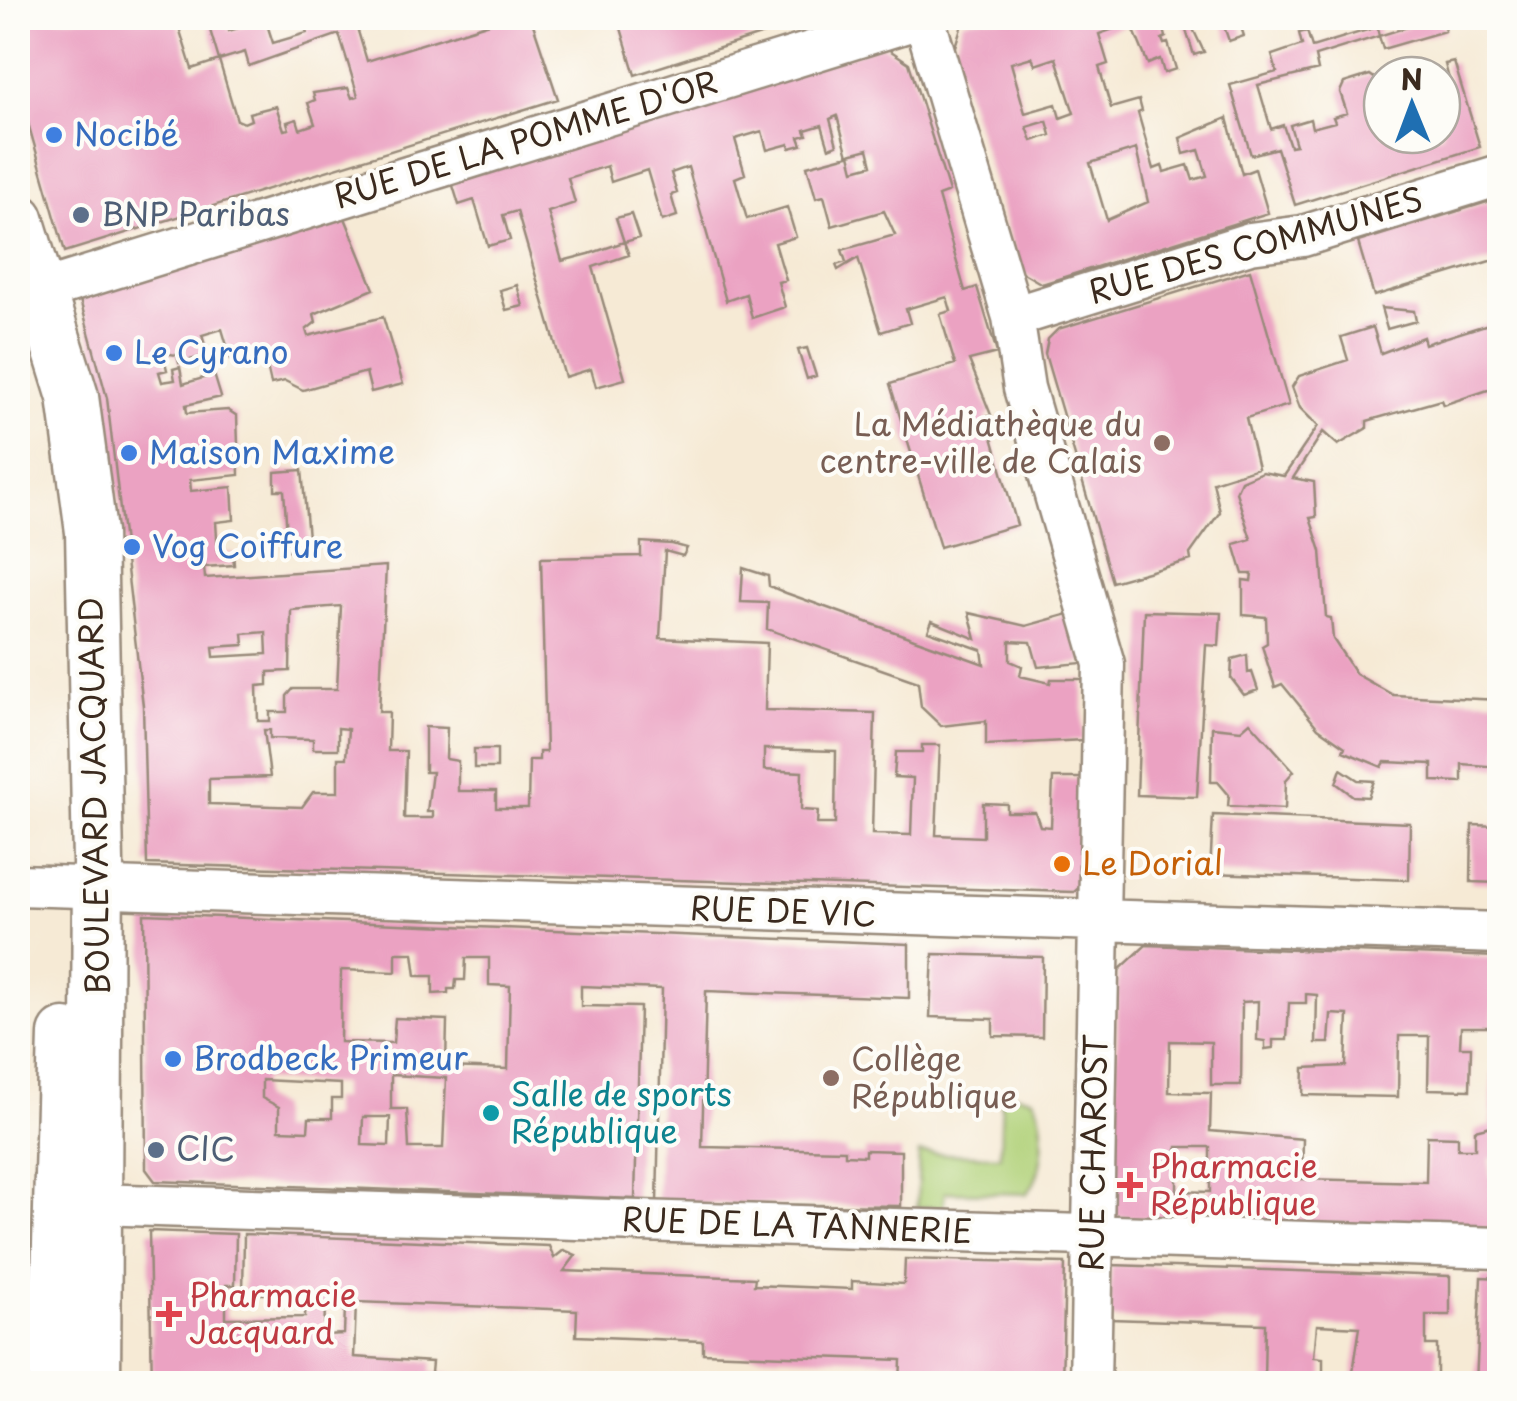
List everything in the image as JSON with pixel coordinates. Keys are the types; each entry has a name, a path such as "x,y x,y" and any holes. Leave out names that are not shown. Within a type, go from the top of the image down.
{"street":[{"name":"RUE DE LA POMME D'OR","path":"25,296 922,18"},
{"name":"RUE CHAROST","path":"922,18 1013,317 1024,388 1104,664 1090,1384"},
{"name":"RUE DES COMMUNES","path":"1013,317 1250,244 1303,236 1500,175"},
{"name":"BOULEVARD JACQUARD","path":"18,218 25,296 72,397 88,494 82,889 54,1384"},
{"name":"RUE DE VIC","path":"18,885 1500,933"},
{"name":"BOULEVARD JACQUARD","path":"82,889 95,1204 95,1384"},
{"name":"RUE DE LA TANNERIE","path":"95,1204 1500,1248"}],"green space":[{"path":"1002,1092 1033,1098 1038,1108 1041,1162 1032,1186 1026,1194 945,1192 943,1208 917,1207 919,1153 1000,1156"}],"building":[{"path":"18,18 176,18 192,69 219,60 207,20 226,18 229,31 245,26 243,18 265,18 273,43 307,33 302,19 354,18 367,61 506,18 531,18 558,99 65,252 18,88","holes":["339,34 358,96 352,98 348,88 313,93 315,100 308,103 315,124 300,129 297,119 287,122 289,129 284,130 276,106 249,113 251,120 244,123 237,120 219,60 245,52 249,66"]},
{"path":"618,18 814,18 635,75"},
{"path":"1161,18 1166,37 1162,39 1164,44 1168,43 1176,69 1164,73 1160,59 1148,64 1131,23 1099,34 1108,64 1099,67 1111,108 1139,100 1142,111 1138,113 1154,169 1162,166 1164,172 1188,165 1193,180 1207,176 1199,150 1184,154 1180,138 1227,118 1242,174 1255,169 1268,213 1042,284 1020,271 954,50 963,21","holes":["1032,57 1035,65 1056,58 1074,113 1060,118 1056,104 1025,113 1011,63","1047,121 1051,135 1032,141 1027,127","1136,149 1148,202 1107,220 1090,163"]},
{"path":"1182,18 1195,18 1198,27 1193,29 1204,52 1194,55"},
{"path":"1221,18 1238,18 1244,36 1229,41"},
{"path":"1406,18 1441,18 1445,31 1383,49 1379,36 1408,27"},
{"path":"1377,27 1379,36 1315,56 1318,70 1258,85 1271,129 1283,125 1290,146 1296,145 1290,125 1310,119 1312,128 1335,122 1333,117 1347,113 1340,92 1344,83 1362,77 1362,155 1454,155 1295,205 1277,148 1251,155 1230,85 1277,72 1272,55 1302,45 1299,33 1307,31 1312,47"},
{"path":"882,45 909,63 949,192 938,196 965,291 977,287 997,353 969,360 991,415 986,416 1017,525 940,547 890,384 955,364 940,314 951,311 947,297 906,309 910,323 881,332 858,258 838,270 836,265 846,262 842,250 895,235 884,211 832,226 824,196 816,198 807,166 848,155 837,116 830,119 837,145 829,148 822,125 805,130 807,135 799,137 802,145 790,148 789,144 767,150 762,131 735,139 745,174 735,178 747,219 787,207 796,237 775,243 786,280 778,282 785,307 752,318 746,294 726,301 688,167 671,173 677,193 671,195 677,216 662,221 647,170 611,182 607,166 568,178 575,203 548,212 562,261 624,242 629,255 593,267 625,379 596,387 591,369 565,377 517,211 503,215 510,240 488,246 474,200 459,205 451,179","holes":["868,149 872,165 854,170 850,154"]},
{"path":"1462,88 1480,147 1462,153"},
{"path":"1500,198 1500,258 1374,296 1358,242"},
{"path":"343,213 374,289 314,314 316,322 306,330 308,336 383,317 403,384 371,392 366,372 303,390 285,381 271,384 266,362 248,367 231,359 222,329 202,335 221,397 186,405 187,413 228,410 237,416 239,475 190,480 191,491 232,487 234,520 216,522 218,554 233,553 234,565 204,567 205,578 386,566 379,712 389,712 388,751 406,751 404,818 433,818 433,812 427,812 432,772 425,772 425,727 447,728 446,759 458,761 458,791 496,791 496,808 528,808 529,760 539,760 539,752 546,752 541,558 641,556 641,542 672,544 687,548 683,556 665,551 660,638 767,643 765,710 875,713 872,834 911,835 913,778 894,777 896,752 922,752 922,745 940,745 936,835 983,837 983,803 1007,804 1007,812 1035,812 1040,826 1051,827 1053,778 1082,778 1082,885 1074,892 147,864 143,706 107,398 79,296","holes":["163,353 177,355 179,363 201,357 207,377 183,384 180,367 173,369 175,380 162,382 159,372 167,370","341,606 337,689 293,689 287,696 287,712 270,712 270,721 258,721 257,686 268,685 268,672 290,671 291,610","266,632 267,654 214,657 213,647 244,645 243,634","338,728 348,729 346,758 338,758 338,792 313,792 302,807 209,804 209,779 270,777 264,730 270,730 270,738 313,739 313,749 338,749","764,749 836,751 835,824 817,824 818,811 801,810 802,772 764,770"]},
{"path":"631,214 639,238 624,242 616,218"},
{"name":"La Médiathèque du centre-ville de Calais","path":"1250,270 1289,405 1246,418 1258,468 1213,482 1220,512 1190,554 1191,560 1112,582 1045,354 1048,339 1058,329"},
{"path":"517,285 523,306 506,310 500,290"},
{"path":"1381,308 1414,311 1416,321 1387,329"},
{"path":"1498,321 1500,386 1443,405 1441,400 1367,421 1367,428 1338,445 1323,432 1293,478 1314,482 1316,517 1310,518 1321,551 1326,617 1331,618 1333,639 1356,674 1393,695 1500,700 1500,767 1462,764 1462,782 1432,781 1432,764 1385,762 1382,767 1343,751 1345,747 1318,728 1282,684 1275,687 1262,646 1267,643 1266,617 1243,615 1243,580 1251,581 1252,574 1243,574 1234,544 1251,539 1236,492 1241,481 1262,472 1284,476 1318,426 1300,408 1292,387 1299,376 1348,360 1341,337 1373,327 1381,353 1423,337 1425,344"},
{"path":"807,348 816,376 807,379 798,350"},
{"path":"302,470 309,549 288,550 284,490 275,490 275,472"},
{"path":"743,568 768,576 769,586 786,593 984,664 982,650 928,631 932,621 976,639 969,613 1026,626 1072,613 1083,663 1038,667 1031,642 1010,641 1010,661 1022,666 1020,676 1050,683 1051,679 1083,679 1083,740 986,745 986,721 941,726 921,707 918,682 767,629 768,603 741,602"},
{"path":"18,576 25,576 21,767 18,767"},
{"path":"1144,611 1221,613 1219,646 1206,645 1197,797 1137,795"},
{"path":"1247,655 1248,673 1252,672 1258,690 1244,695 1231,678 1232,659"},
{"path":"1250,722 1294,771 1286,780 1285,809 1228,806 1229,795 1218,782 1211,782 1212,727 1241,730"},
{"path":"474,749 497,749 497,768 474,768"},
{"path":"1341,769 1358,780 1374,781 1368,797 1353,796 1336,783"},
{"path":"1213,815 1410,823 1409,880 1210,873"},
{"path":"1472,825 1500,826 1500,883 1471,882"},
{"path":"144,914 909,944 909,998 706,991 702,1147 845,1150 845,1155 865,1156 865,1150 901,1151 901,1206 657,1203 662,989 581,986 581,1006 640,1007 635,1199 155,1181 146,1169","holes":["396,953 413,953 416,976 433,976 433,994 448,993 448,989 455,989 456,980 465,980 466,958 489,958 489,985 510,986 508,1069 446,1067 447,1020 395,1018 393,1043 340,1042 341,970 396,972","391,1075 446,1078 443,1148 409,1148 407,1109 391,1109","262,1080 341,1084 341,1099 332,1099 332,1118 309,1118 308,1131 279,1130 279,1107 262,1098","363,1117 390,1117 389,1146 362,1145"]},
{"path":"1146,945 1500,957 1500,1008 1494,1008 1493,1027 1461,1027 1460,1047 1471,1047 1470,1090 1428,1089 1429,1036 1399,1036 1398,1097 1303,1095 1304,1068 1346,1066 1348,1015 1331,1014 1329,1043 1316,1043 1317,995 1306,994 1306,1003 1289,1003 1287,1040 1273,1040 1273,1048 1265,1049 1265,1041 1257,1040 1258,1001 1242,1002 1241,1085 1211,1085 1211,1042 1170,1041 1169,1092 1211,1093 1210,1131 1303,1139 1302,1179 1426,1182 1427,1136 1458,1137 1458,1149 1475,1149 1475,1130 1491,1126 1492,1072 1500,1073 1497,1158 1490,1158 1490,1176 1500,1176 1500,1229 1114,1217 1118,971","holes":["1177,1147 1210,1147 1210,1192 1177,1191"]},
{"path":"933,954 1043,957 1042,1037 993,1036 993,1019 930,1017"},
{"path":"149,1231 236,1234 235,1285 226,1285 226,1318 305,1317 306,1296 243,1293 244,1234 549,1246 554,1258 564,1250 576,1255 564,1271 755,1278 754,1285 852,1289 852,1281 904,1284 905,1259 1065,1263 1062,1384 900,1384 901,1360 703,1353 703,1341 576,1336 577,1310 356,1302 354,1357 432,1362 431,1373 558,1379 558,1384 152,1384","holes":["345,1306 344,1334 324,1335 325,1307"]},
{"path":"1111,1265 1450,1276 1450,1315 1426,1315 1426,1345 1437,1345 1437,1384 1264,1384 1265,1324 1110,1319","holes":["1317,1325 1360,1327 1352,1379 1323,1378 1323,1358 1314,1357"]},
{"path":"1481,1277 1500,1278 1500,1362 1496,1377 1489,1377 1488,1384 1476,1384"}],"place":[{"name":"Nocibé","path":"54,135"},
{"name":"BNP Paribas","path":"81,215"},
{"name":"Le Cyrano","path":"114,353"},
{"name":"La Médiathèque du centre-ville de Calais","path":"1162,443"},
{"name":"Maison Maxime","path":"129,453"},
{"name":"Vog Coiffure","path":"132,547"},
{"name":"Le Dorial","path":"1062,864"},
{"name":"Brodbeck Primeur","path":"173,1059"},
{"name":"Collège République","path":"831,1078"},
{"name":"Salle de sports République","path":"491,1113"},
{"name":"CIC","path":"156,1150"},
{"name":"Pharmacie République","path":"1130,1185"},
{"name":"Pharmacie Jacquard","path":"169,1314"}]}
